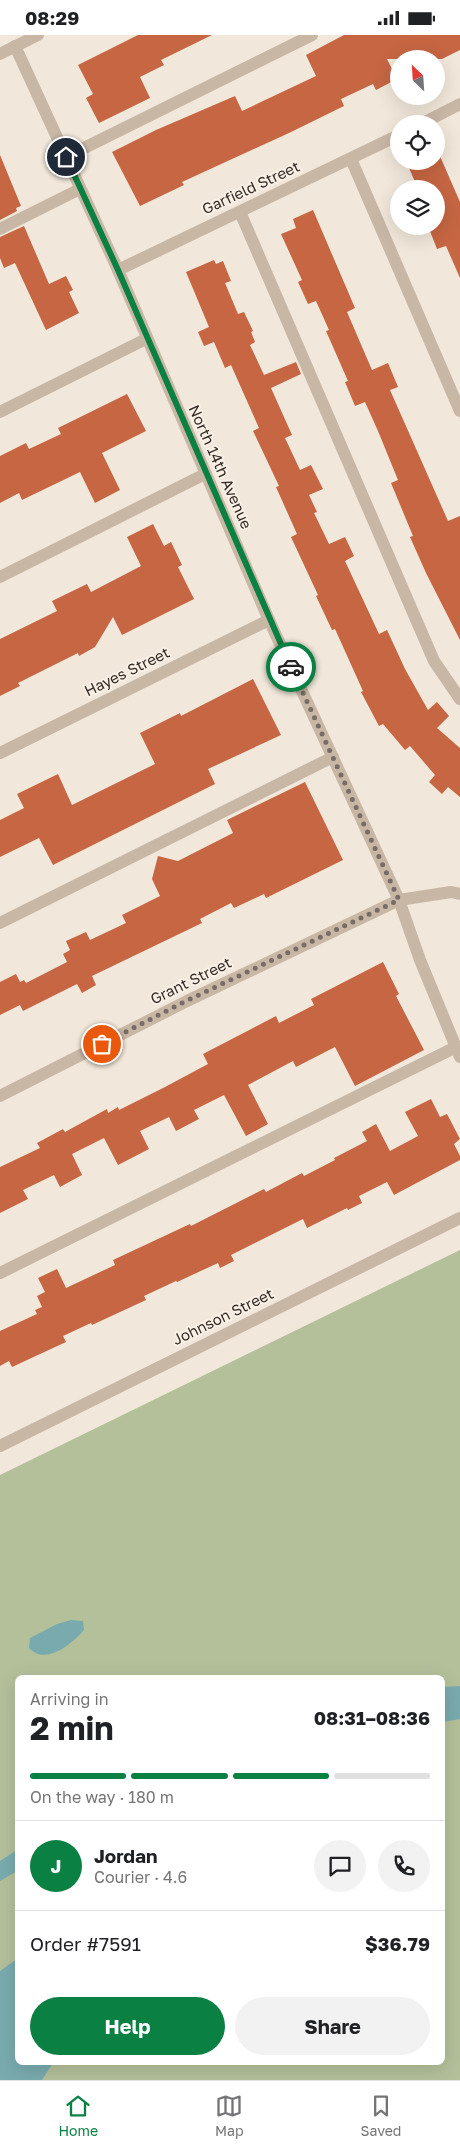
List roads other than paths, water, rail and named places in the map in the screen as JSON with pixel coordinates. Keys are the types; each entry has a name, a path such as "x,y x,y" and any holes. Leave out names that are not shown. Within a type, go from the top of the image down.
{"street":[{"path":"0,54 38,35"},
{"path":"66,157 312,35"},
{"name":"North 14th Avenue","path":"15,46 118,270 146,339 269,620 399,900 420,961 458,1052"},
{"path":"439,115 460,104"},
{"name":"Garfield Street","path":"118,270 390,140"},
{"path":"351,159 460,411"},
{"path":"0,229 80,189"},
{"path":"240,212 434,661 460,699"},
{"path":"0,412 146,339"},
{"path":"0,577 205,474"},
{"name":"Hayes Street","path":"0,753 269,620"},
{"path":"0,923 333,757"},
{"path":"399,900 451,892 460,894"},
{"name":"Grant Street","path":"0,1097 186,1001 399,900"},
{"path":"0,1273 458,1052"},
{"name":"Johnson Street","path":"0,1446 460,1218"}],"water":[{"path":"71,1620 83,1621 84,1630 66,1647 43,1655 35,1653 29,1648 30,1638 57,1624"},
{"path":"460,1686 460,1719 445,1722 445,1687"},
{"path":"15,1851 15,1872 0,1881 0,1861"},
{"path":"15,1960 15,2065 52,2065 42,2080 0,2080 0,1971"}]}
